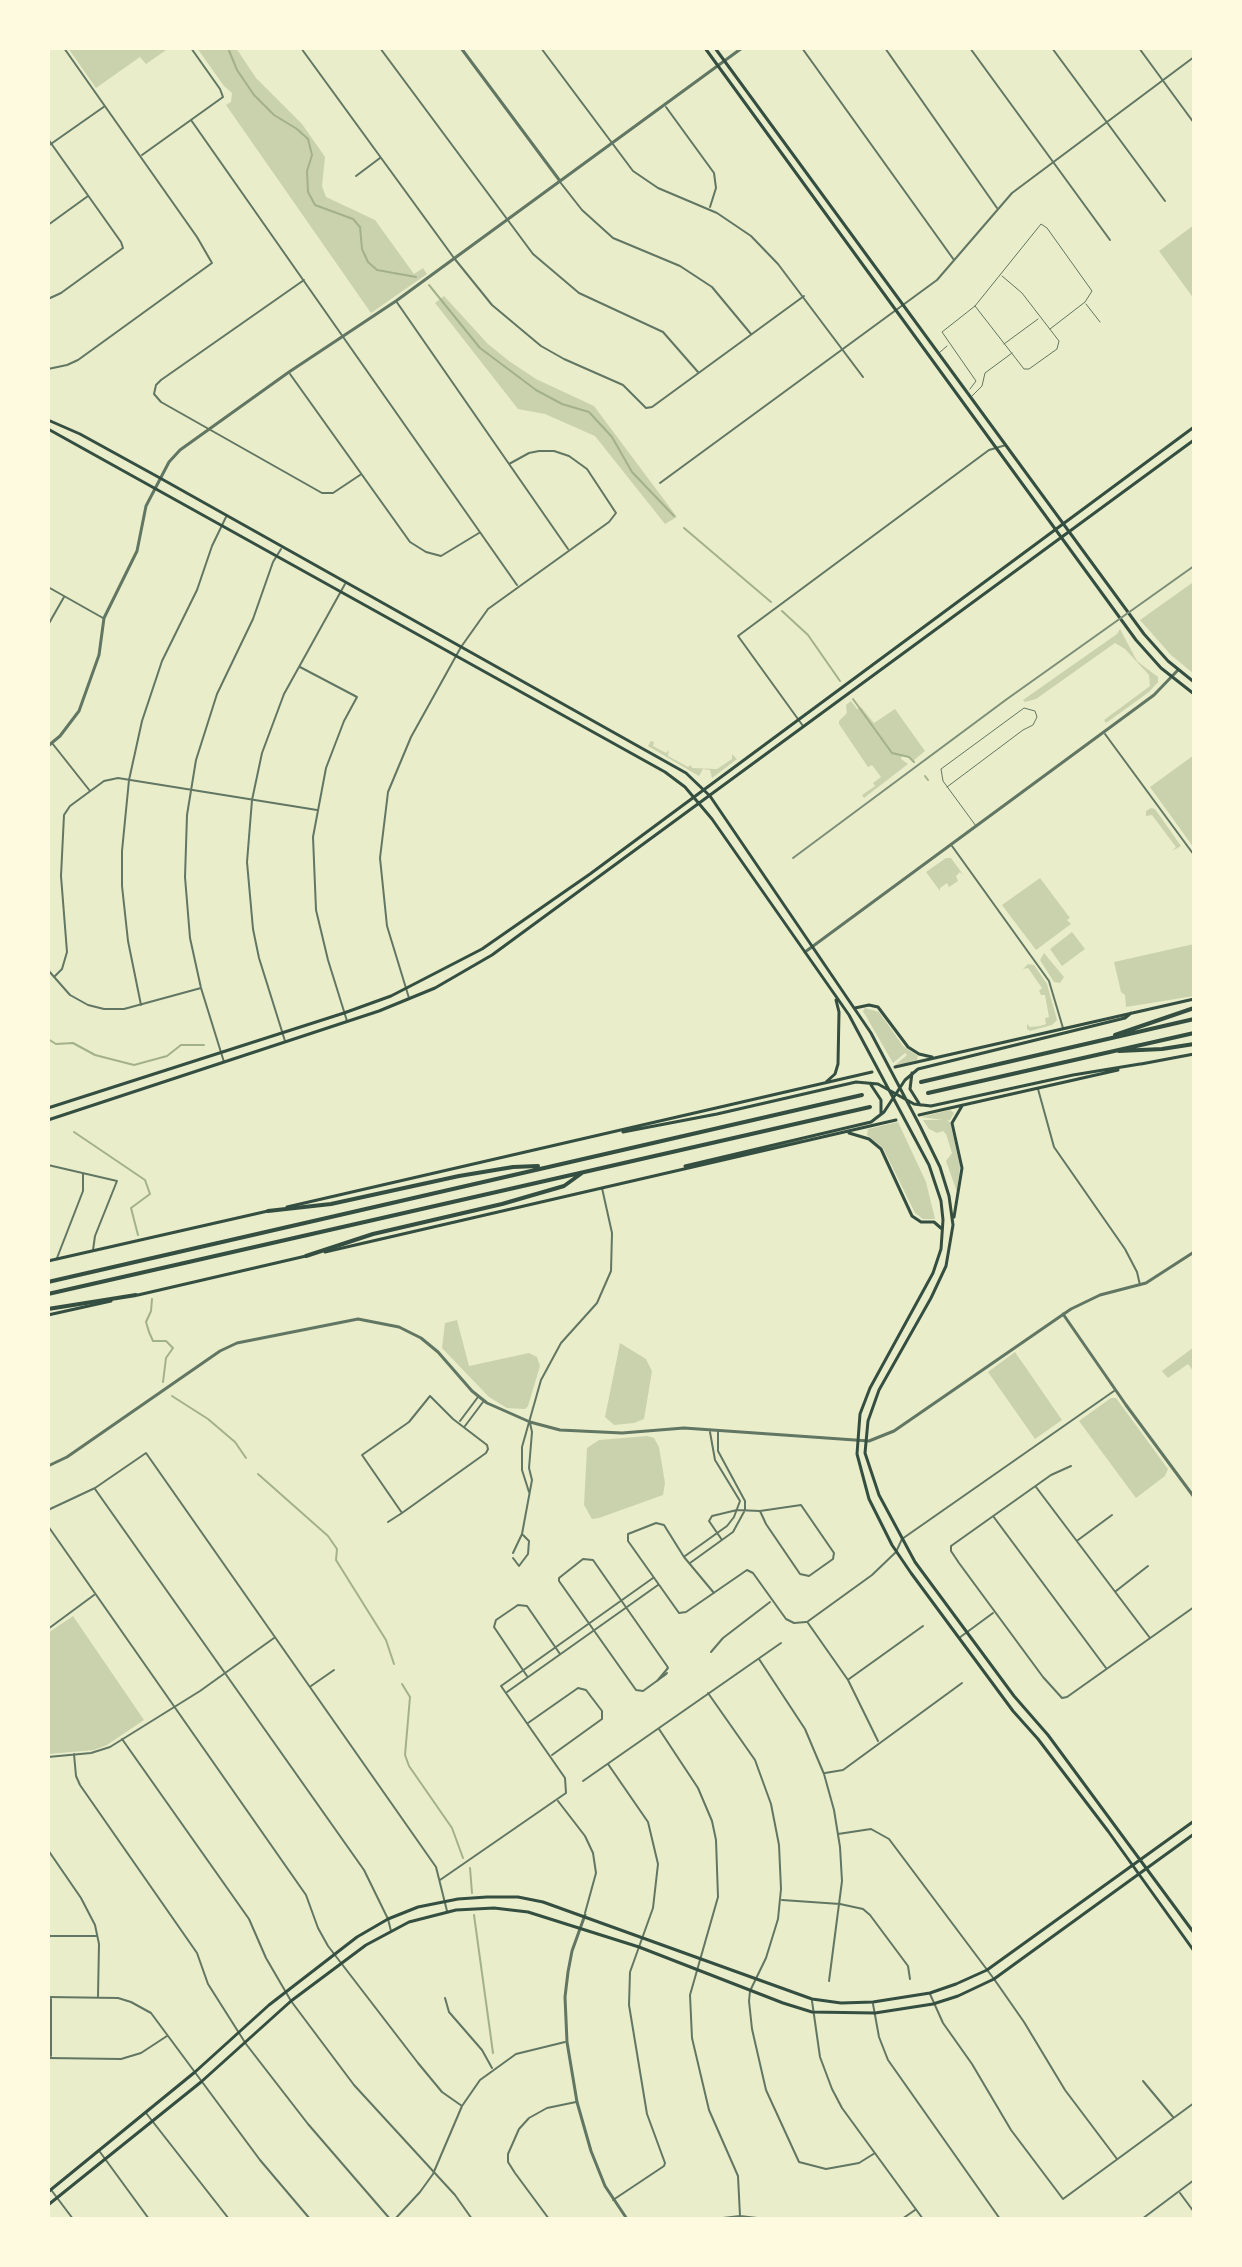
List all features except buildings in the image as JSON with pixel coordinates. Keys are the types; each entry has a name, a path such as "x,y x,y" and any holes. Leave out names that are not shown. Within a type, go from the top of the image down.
{"highway":[{"path":"1102,1040 1152,1020 1194,1008"},
{"path":"921,1082 1194,1019"},
{"path":"928,1093 1194,1033"},
{"path":"1109,1052 1194,1044"},
{"path":"48,1282 862,1095"},
{"path":"48,1294 870,1107"},
{"path":"268,1211 331,1204 513,1167 549,1166"},
{"path":"306,1256 373,1234 564,1186 584,1172"},
{"path":"48,1312 136,1295"}],"main road":[{"path":"705,48 1143,649 1194,694"},
{"path":"715,48 1151,643 1194,682"},
{"path":"48,420 160,478 686,773 710,796 855,1008 900,1087 943,1175 953,1225"},
{"path":"48,1108 344,1013 463,960 590,874 1194,427"},
{"path":"48,429 674,778 700,803 849,1015 937,1183 942,1230 937,1261 864,1402 856,1441 859,1469 869,1499 896,1552 1005,1701 1086,1801 1194,1951"},
{"path":"48,1120 348,1023 456,977 518,938 1156,468 1194,439 1188,431"},
{"path":"1149,460 1156,468"},
{"path":"1094,582 1101,576"},
{"path":"964,598 969,605"},
{"path":"392,621 397,612"},
{"path":"905,642 910,649"},
{"path":"854,678 860,686"},
{"path":"528,697 534,688"},
{"path":"583,728 588,719"},
{"path":"637,758 642,749"},
{"path":"590,874 595,881"},
{"path":"770,901 779,895"},
{"path":"512,929 518,938"},
{"path":"821,1085 831,1079 838,1064 839,1007 834,994"},
{"path":"895,1067 1194,999"},
{"path":"855,1008 878,1007 908,1047 919,1054 937,1057"},
{"path":"682,1169 715,1158 871,1122 880,1116 912,1073 924,1067 1125,1018 1131,1013"},
{"path":"604,1134 717,1114 856,1082 868,1082 920,1105 939,1105 1063,1077 1194,1054"},
{"path":"919,1115 1140,1064"},
{"path":"48,1261 872,1072"},
{"path":"912,1073 910,1089 920,1105"},
{"path":"868,1082 881,1100 880,1116"},
{"path":"74,1099 77,1110"},
{"path":"964,1104 952,1123 962,1168 946,1266 871,1410 865,1441 867,1462 879,1495 915,1562 1193,1931 1183,1935"},
{"path":"136,1295 896,1120"},
{"path":"845,1132 869,1139 881,1149 912,1216 921,1222 934,1222 942,1230"},
{"path":"923,1293 931,1298"},
{"path":"895,1341 903,1349"},
{"path":"892,1347 903,1349"},
{"path":"869,1499 879,1495"},
{"path":"1005,1701 1014,1696"},
{"path":"1050,1755 1059,1750"},
{"path":"1086,1801 1093,1796"},
{"path":"50,2191 334,1954 372,1926 418,1907 487,1897 518,1897 543,1902 812,1999 841,2003 873,2002 930,1993 987,1970 1194,1821"},
{"path":"48,2205 201,2082 246,2044 272,2016 341,1964 391,1931 447,1911 494,1908 546,1916 639,1947 812,2012 875,2013 933,2004 994,1979 1194,1834"},
{"path":"1059,1918 1065,1927"}],"street":[{"path":"48,369 78,360 212,263 64,48"},
{"path":"140,155 219,101 223,95 191,48"},
{"path":"301,48 454,258 492,305 534,341 564,359 623,385 646,408 652,407 804,296"},
{"path":"380,48 533,254 562,281 600,304 663,332 675,342 699,373"},
{"path":"461,48 582,210 613,238 680,266 712,287 752,335"},
{"path":"541,48 642,178 737,225 770,254 863,377"},
{"path":"91,791 50,745 71,723 86,694 99,655 104,618 137,551 146,506 160,478 180,450 206,429 396,301 742,48"},
{"path":"802,48 955,261"},
{"path":"885,48 998,209"},
{"path":"970,48 1110,240"},
{"path":"1052,48 1165,201"},
{"path":"1139,48 1194,123"},
{"path":"660,483 937,280 1012,193 1194,57"},
{"path":"664,105 714,173 716,188 709,209"},
{"path":"50,145 105,106"},
{"path":"191,120 517,586"},
{"path":"48,139 123,248 48,299"},
{"path":"356,176 381,158"},
{"path":"48,225 89,196"},
{"path":"304,280 156,385 156,399 322,493 333,493 360,475"},
{"path":"396,301 569,550"},
{"path":"289,372 403,535 426,552 441,556 480,532"},
{"path":"804,727 738,636 996,447 1006,445"},
{"path":"410,999 383,902 380,858 388,792 411,737 461,647 488,609 609,522 616,511 587,469 576,460 560,453 539,451 509,464"},
{"path":"141,1005 128,941 122,886 129,780 142,721 162,661 197,590 227,516"},
{"path":"224,1062 201,988 190,938 185,846 190,790 217,694 261,600 281,547"},
{"path":"285,1043 262,971 253,929 247,862 252,800 273,721 299,666 345,584"},
{"path":"48,587 104,618"},
{"path":"48,625 65,596"},
{"path":"299,666 357,697 335,742 313,837 315,899 328,960 348,1023"},
{"path":"805,952 1154,695 1178,670"},
{"path":"1103,732 1194,855"},
{"path":"54,977 62,969 67,952 61,890 64,815 70,806 110,778 317,810"},
{"path":"951,845 1045,974 1056,996 1063,1028"},
{"path":"48,970 70,995 88,1005 115,1010 201,988"},
{"path":"1038,1089 1054,1147 1125,1249 1137,1272 1140,1286"},
{"path":"48,1165 117,1181 95,1236 93,1251"},
{"path":"57,1259 83,1191 83,1172"},
{"path":"529,1492 522,1470 522,1451 525,1430 541,1380 553,1355 597,1303 611,1271 612,1233 601,1187"},
{"path":"48,1466 67,1457 220,1351 237,1343 342,1320 376,1321 399,1327 421,1338 484,1400 501,1411 530,1422 585,1432 622,1433 670,1428 865,1441 894,1431 1063,1314 1100,1295 1140,1286 1194,1252"},
{"path":"1063,1314 1194,1497"},
{"path":"714,1593 689,1564 661,1523 632,1531 628,1539 658,1585 682,1614 714,1593 747,1570 753,1573 786,1619 794,1623 807,1622 872,1575 896,1552 902,1539 1115,1390"},
{"path":"388,1522 402,1513 486,1453 487,1445 430,1396 409,1422 362,1455 402,1513"},
{"path":"459,1423 479,1396"},
{"path":"464,1427 484,1400"},
{"path":"513,1553 522,1534 532,1480 530,1422"},
{"path":"684,1557 730,1522 740,1501 715,1460 710,1430"},
{"path":"689,1564 737,1528 745,1510 745,1501 718,1451 718,1431"},
{"path":"522,1451 529,1451"},
{"path":"48,1510 95,1488 146,1453 436,1867 447,1911"},
{"path":"1071,1466 1035,1486 951,1546 959,1563 994,1612 1062,1698 1194,1607"},
{"path":"727,1477 731,1474"},
{"path":"1035,1486 1150,1638"},
{"path":"95,1488 364,1870 391,1931"},
{"path":"722,1540 709,1518 737,1510 760,1511 801,1505 834,1553 832,1560 809,1576 800,1574 760,1511"},
{"path":"1077,1541 1112,1515"},
{"path":"992,1516 1106,1669"},
{"path":"730,1522 737,1528"},
{"path":"48,1526 306,1895 318,1928 341,1964 442,2092 462,2106"},
{"path":"513,1558 519,1566 528,1554 529,1541 522,1534"},
{"path":"698,1547 703,1553"},
{"path":"588,1558 593,1560 667,1666 657,1681 638,1691 588,1624 559,1581 588,1558"},
{"path":"1115,1592 1148,1566"},
{"path":"440,1880 566,1793 565,1778 501,1686 653,1578"},
{"path":"506,1692 658,1585"},
{"path":"48,1629 95,1594"},
{"path":"711,1652 723,1638 771,1601"},
{"path":"527,1677 495,1629 495,1623 523,1603 560,1654"},
{"path":"959,1638 994,1612"},
{"path":"807,1622 848,1680 879,1743"},
{"path":"848,1680 923,1626"},
{"path":"576,1633 580,1640"},
{"path":"48,1757 102,1751 200,1691 274,1637"},
{"path":"583,1781 781,1643"},
{"path":"541,1657 545,1664"},
{"path":"759,1659 805,1729 824,1774 838,1834 842,1864 840,1904 829,1981"},
{"path":"310,1687 334,1670"},
{"path":"512,1678 517,1684"},
{"path":"824,1774 843,1770 962,1683"},
{"path":"528,1723 578,1688 586,1690 602,1711 602,1719 551,1756"},
{"path":"708,1693 744,1742 764,1781 779,1845 781,1900 772,1939 750,1991 750,2021 766,2090 799,2162 826,2169 859,2163 875,2153"},
{"path":"659,1729 698,1788 712,1821 716,1840 718,1897 690,1995 692,2038 709,2110 738,2176 740,2216"},
{"path":"122,1739 249,1919 285,1993 354,2085 455,2195 472,2219"},
{"path":"74,1754 80,1785 197,1953 208,1984 246,2044 308,2124 392,2219 420,2192 433,2174 469,2093 493,2069 521,2052 567,2042"},
{"path":"608,1764 640,1807 656,1849 657,1893 630,1972 630,2023 647,2114 665,2163 613,2200"},
{"path":"557,1800 585,1836 593,1853 596,1873 572,1951 565,1997 567,2042 577,2102 591,2151 613,2200 627,2219"},
{"path":"838,1834 863,1828 885,1834 994,1979 1065,2090 1117,2159"},
{"path":"48,1850 90,1912 98,1936 98,1998"},
{"path":"781,1900 855,1906 870,1915 908,1966 910,1979"},
{"path":"48,1936 98,1936"},
{"path":"930,1993 933,2004 1011,2130 1063,2199 1194,2103"},
{"path":"168,2035 132,2057 50,2058 50,1997 118,1998 143,2008 158,2022 168,2035 195,2072 201,2082 260,2160 310,2219"},
{"path":"445,1998 449,2012 482,2050 493,2069"},
{"path":"812,1999 825,2074 842,2108 923,2219"},
{"path":"873,2002 879,2037 888,2060 1000,2219"},
{"path":"1143,2081 1173,2118"},
{"path":"549,2219 508,2162 508,2154 519,2129 529,2118 547,2108 577,2102"},
{"path":"145,2112 229,2219"},
{"path":"100,2152 149,2219"},
{"path":"1142,2219 1194,2180"},
{"path":"50,2191 73,2219"},
{"path":"1179,2192 1194,2212"},
{"path":"902,2219 916,2209"},
{"path":"714,2219 740,2216 766,2219"}],"lane":[{"path":"959,397 976,381 942,332 975,306 1041,224 1091,288 1085,302 1050,329"},
{"path":"975,306 1024,369 1029,369 1059,345 1022,293 1000,274"},
{"path":"1085,302 1100,322"},
{"path":"1004,344 1040,317"},
{"path":"938,353 949,345"},
{"path":"963,402 982,386 985,373 1012,353"},
{"path":"947,787 1033,725 1037,720 1035,711 1024,708 943,767 940,777 947,787 976,826"}],"green space":[{"path":"68,48 169,48 146,64 140,57 96,88"},
{"path":"197,48 236,48 256,78 302,124 325,157 322,186 326,197 375,220 414,274 423,268 427,274 371,313 226,105 231,102 232,93"},
{"path":"1194,225 1194,299 1159,251"},
{"path":"444,296 488,344 509,361 536,379 594,406 677,517 665,524 595,436 545,414 518,409 435,303"},
{"path":"1192,583 1194,674 1171,655 1140,620"},
{"path":"1120,629 1137,661 1158,677 1158,682 1149,692 1106,723 1104,720 1150,686 1149,675 1125,649 1115,643 1036,699 1023,700 1117,634"},
{"path":"851,701 857,709 861,707 874,723 895,709 925,751 913,761 902,755 901,759 908,764 864,798 862,795 875,786 873,783 881,777 872,765 868,767 839,724 847,713 846,705"},
{"path":"651,741 654,742 653,746 666,753 669,750 668,756 692,768 717,769 732,759 732,754 737,759 712,778 710,770 703,769 699,776 648,746"},
{"path":"1194,755 1194,848 1150,787"},
{"path":"1155,809 1181,846 1172,851 1176,847 1152,815 1146,816 1146,811"},
{"path":"946,858 951,858 964,876 960,872 956,876 958,881 949,887 947,883 940,891 926,872"},
{"path":"1040,878 1070,918 1067,920 1071,924 1036,950 1002,905"},
{"path":"1072,932 1085,949 1062,966 1050,949"},
{"path":"1194,944 1194,996 1126,1007 1114,962"},
{"path":"1044,953 1064,977 1060,983 1054,982 1040,960"},
{"path":"1028,964 1034,965 1047,984 1057,1020 1052,1025 1030,1031 1027,1024 1030,1027 1040,1026 1046,1024 1045,1018 1049,1017 1045,995 1039,991 1042,988 1028,968 1023,969"},
{"path":"865,1008 879,1012 903,1046 918,1056 917,1060 894,1066 907,1055 905,1053 893,1063 863,1011"},
{"path":"950,1110 954,1113 947,1121 950,1122 960,1166 957,1192 946,1161 952,1153 946,1134 929,1129 923,1120 942,1120 921,1117"},
{"path":"898,1122 926,1182 935,1219 923,1219 915,1213 883,1148 867,1135 868,1129"},
{"path":"457,1320 469,1366 529,1353 537,1357 540,1366 525,1409 507,1408 489,1397 442,1348 445,1323"},
{"path":"620,1343 646,1359 652,1371 644,1419 614,1425 605,1417"},
{"path":"1194,1347 1194,1372 1188,1364 1168,1378 1162,1371"},
{"path":"1015,1352 1062,1420 1035,1439 988,1372"},
{"path":"1111,1398 1116,1398 1168,1469 1165,1476 1136,1498 1079,1421"},
{"path":"654,1438 659,1447 665,1483 663,1495 592,1519 584,1505 587,1448 599,1440"},
{"path":"73,1616 144,1720 107,1745 94,1750 48,1754 48,1633"}],"waterway":[{"path":"228,48 237,70 254,95 274,115 308,139 312,155 307,171 308,192 315,205 353,219 360,227 362,249 368,262 377,270 416,277"},
{"path":"429,285 480,348 536,390 562,404 589,412 612,437 632,472 674,516"},
{"path":"684,528 771,602"},
{"path":"782,611 808,635 840,681"},
{"path":"853,699 892,753 909,757 914,762"},
{"path":"925,776 928,780"},
{"path":"48,1039 56,1044 73,1043 95,1055 134,1065 167,1056 181,1045 204,1045"},
{"path":"74,1132 145,1180 150,1194 131,1208 138,1235"},
{"path":"152,1299 146,1322 149,1332 153,1341 166,1341 173,1348 166,1358 163,1382"},
{"path":"172,1396 208,1419 235,1442 246,1458"},
{"path":"258,1474 328,1536 337,1549 336,1560 386,1640 394,1664"},
{"path":"402,1684 410,1697 405,1755 409,1766 452,1828 463,1858"},
{"path":"470,1868 472,1893"},
{"path":"474,1915 493,2053"}],"tram line":[{"path":"793,858 1007,699 1194,566"}]}
